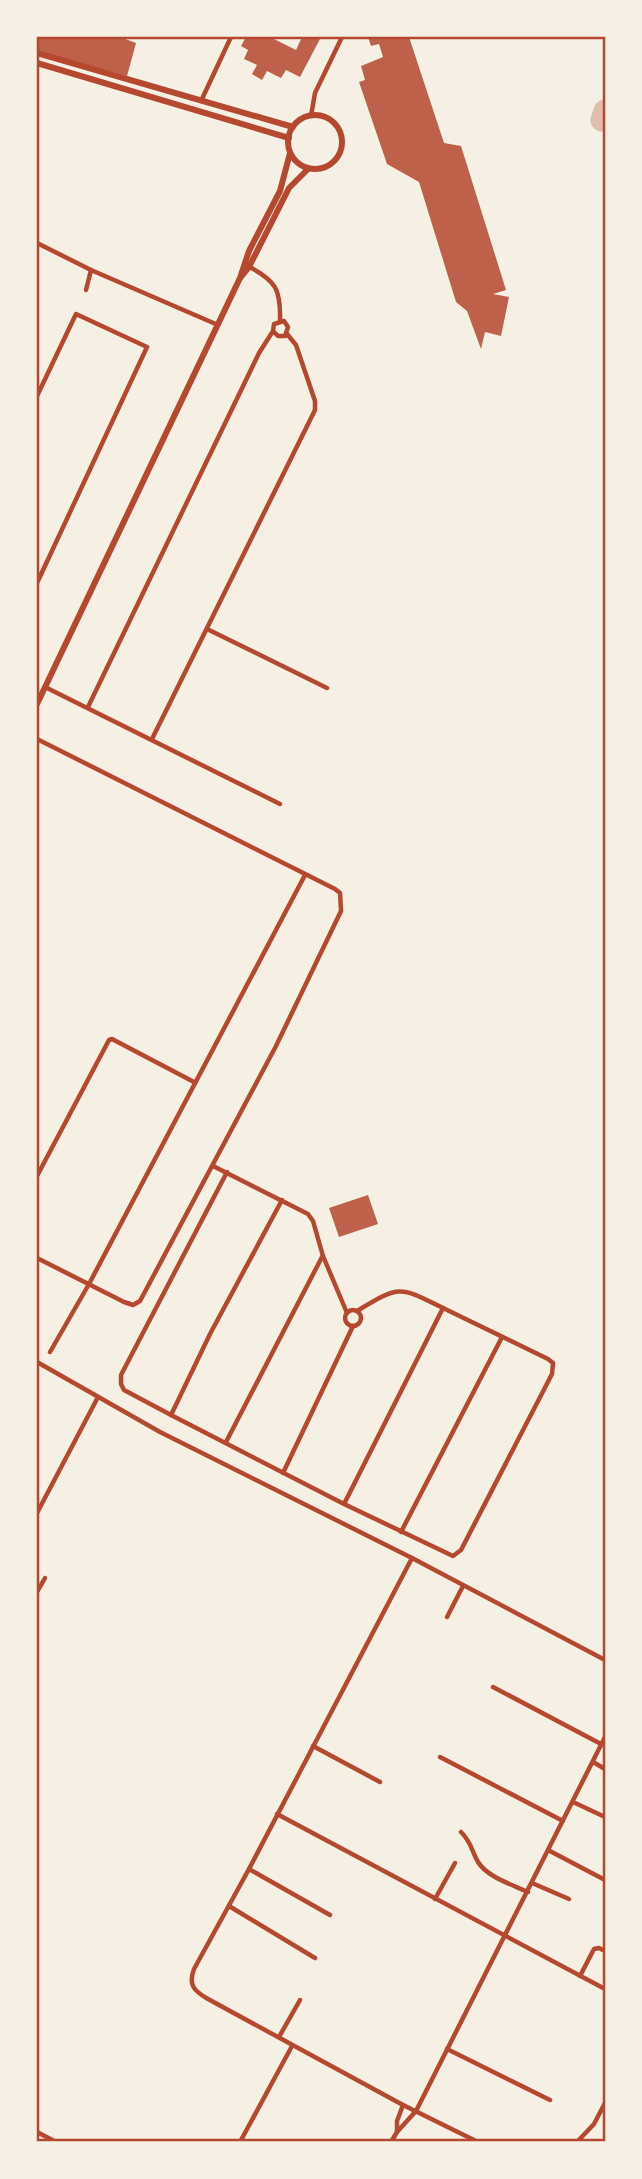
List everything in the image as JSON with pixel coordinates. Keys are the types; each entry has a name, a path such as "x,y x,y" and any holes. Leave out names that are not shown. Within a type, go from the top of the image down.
{"main road":[{"path":"37,53 293,127"},
{"path":"37,63 289,138"},
{"path":"106,84 110,74"},
{"path":"158,99 161,89"},
{"path":"37,704 280,191 290,153 289,138 293,127 301,119 323,117 334,123 340,133 342,144 337,158 321,168 308,169 290,153"},
{"path":"246,265 289,188 308,169"}],"street":[{"path":"201,101 231,37"},
{"path":"311,116 315,93 342,37"},
{"path":"37,243 91,270 218,325"},
{"path":"246,265 271,280 276,289 280,321"},
{"path":"86,290 91,270"},
{"path":"37,396 76,314 147,346 37,583"},
{"path":"88,707 273,331 274,324 280,321 287,323 287,334 296,345 315,401 315,410 152,739"},
{"path":"273,331 278,336 287,334"},
{"path":"207,629 327,688"},
{"path":"45,687 280,804"},
{"path":"37,739 305,874 340,893 342,901 340,915 276,1046 143,1297 136,1304 129,1304 37,1258"},
{"path":"50,1352 89,1284 305,874"},
{"path":"37,1176 109,1040 112,1039 194,1082"},
{"path":"213,1166 311,1217 323,1256 347,1313 345,1320 353,1326"},
{"path":"227,1172 121,1375 124,1390 401,1533 450,1556 459,1553 552,1374 553,1363 411,1292 401,1290 347,1313"},
{"path":"171,1415 210,1334 282,1200"},
{"path":"226,1442 323,1256"},
{"path":"344,1504 443,1308"},
{"path":"283,1473 353,1326 360,1320 357,1311"},
{"path":"401,1533 502,1337"},
{"path":"37,1362 160,1432 412,1558 605,1660"},
{"path":"37,1513 98,1397"},
{"path":"412,1558 194,1969 191,1983 195,1991 292,2046 478,2142"},
{"path":"37,1592 45,1578"},
{"path":"447,1617 463,1586"},
{"path":"493,1687 601,1744"},
{"path":"391,2142 416,2111 605,1737"},
{"path":"313,1746 380,1782"},
{"path":"440,1758 563,1821"},
{"path":"593,1762 605,1769"},
{"path":"573,1802 605,1817"},
{"path":"277,1814 605,1989"},
{"path":"461,1832 471,1843 477,1861 485,1870 528,1892"},
{"path":"548,1850 605,1880"},
{"path":"435,1899 455,1863"},
{"path":"249,1869 330,1915"},
{"path":"532,1882 569,1899"},
{"path":"229,1906 315,1958"},
{"path":"580,1976 594,1949 605,1951"},
{"path":"279,2037 300,2000"},
{"path":"240,2142 292,2046"},
{"path":"447,2049 550,2100"},
{"path":"577,2142 594,2124 605,2103"},
{"path":"397,2132 402,2105"},
{"path":"37,2132 56,2142"}],"building":[{"path":"37,37 120,37 136,43 127,76 37,51"},
{"path":"246,37 270,37 296,50 302,37 321,37 300,77 286,70 281,78 267,71 262,80 252,74 257,65 244,59 248,50 241,46"},
{"path":"368,37 409,37 444,143 461,146 506,290 493,294 509,297 501,336 485,332 481,349 467,311 456,302 419,182 387,164 359,82 365,80 361,66 383,57 379,44 371,46"},
{"path":"368,1195 378,1224 339,1237 329,1208"}],"taxiway":[{"path":"602,120 605,111"}]}
